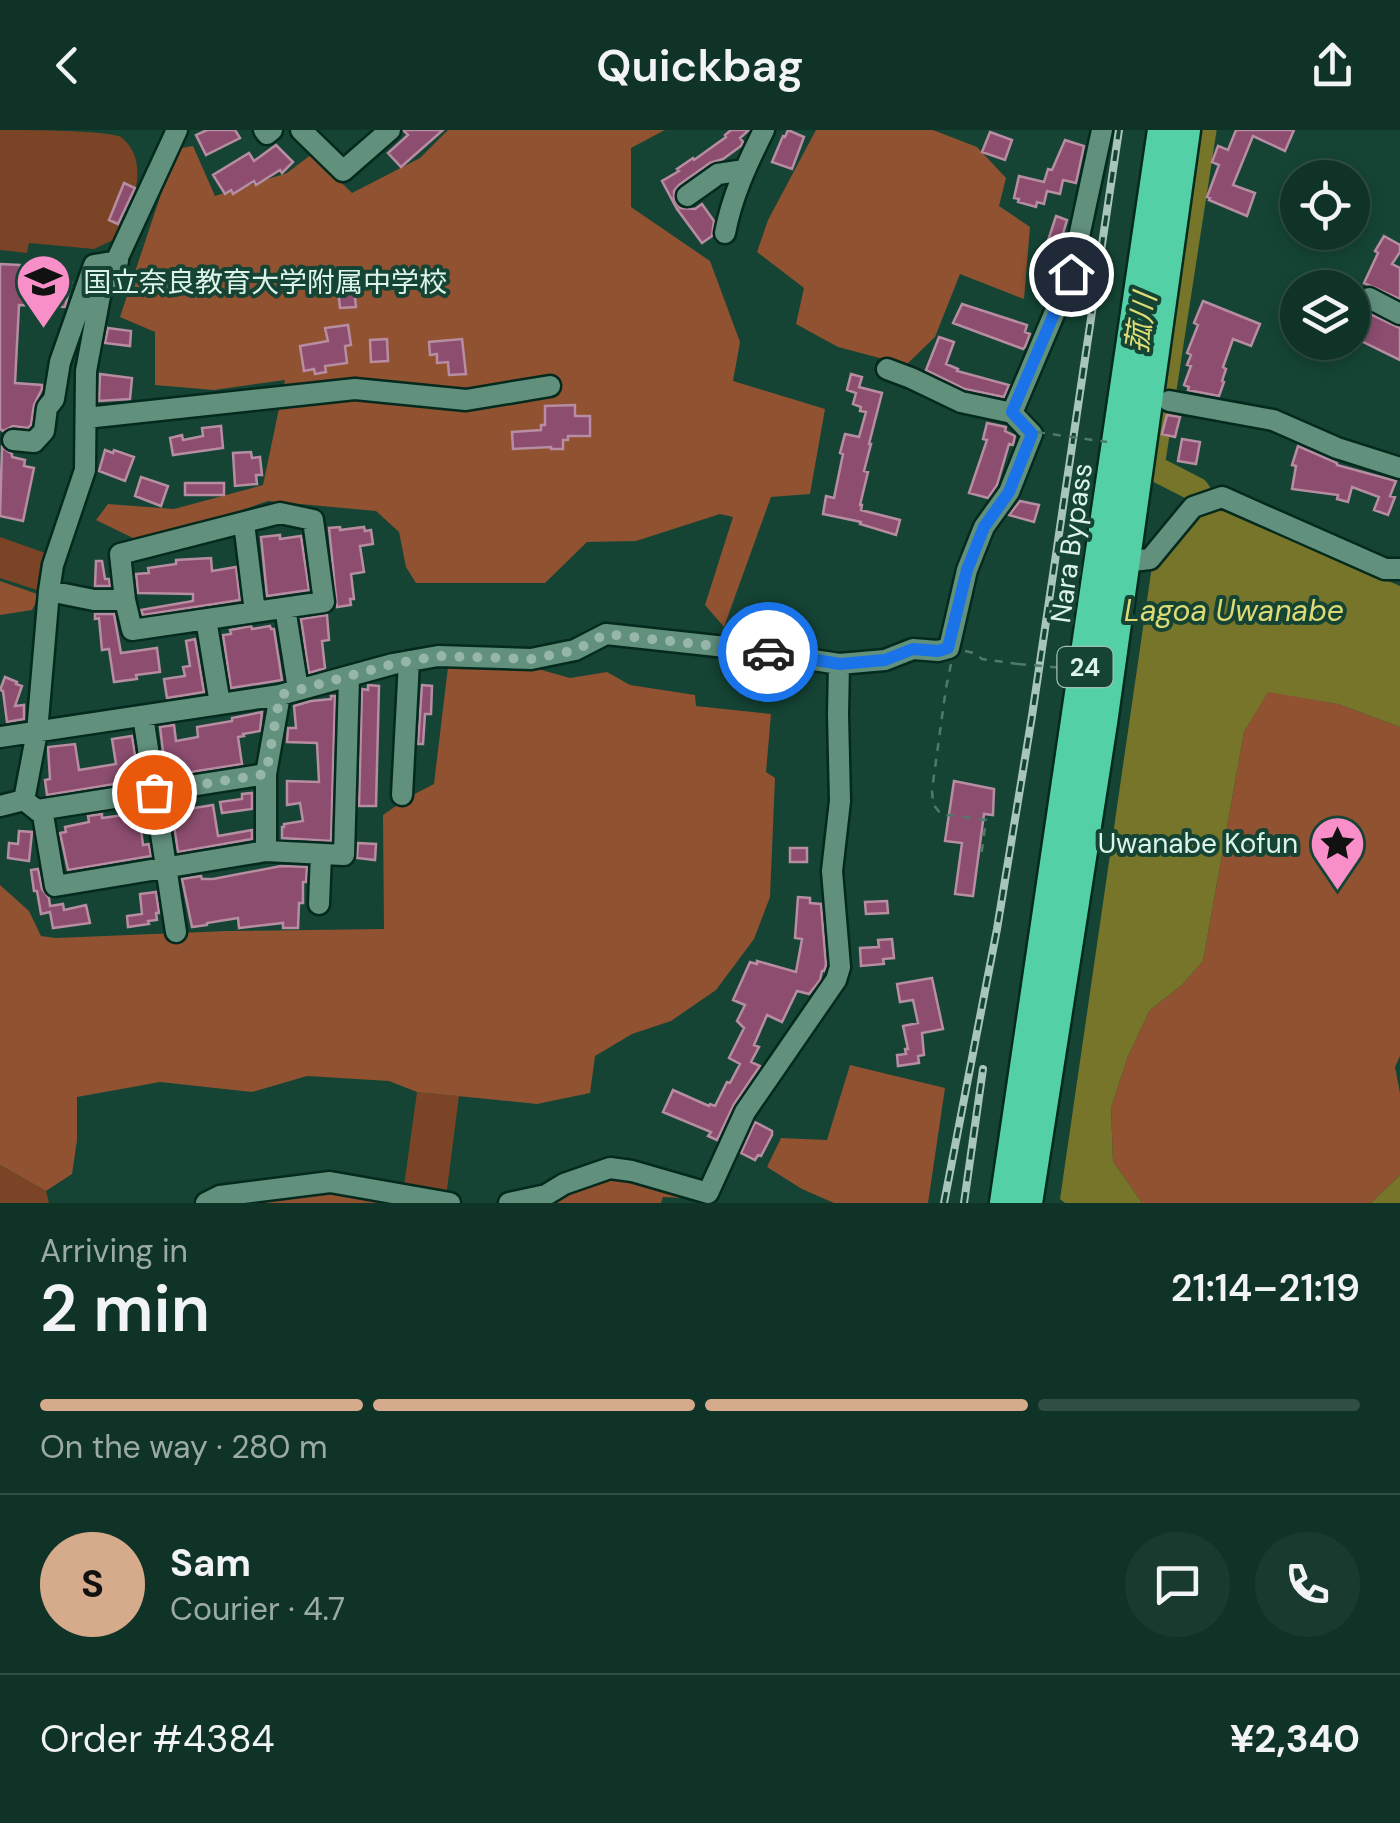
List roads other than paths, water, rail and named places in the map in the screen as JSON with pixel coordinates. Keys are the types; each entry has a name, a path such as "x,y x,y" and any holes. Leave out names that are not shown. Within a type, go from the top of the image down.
{"highway":[{"name":"Nara Bypass","path":"1006,1203 1163,130"},
{"name":"Nara Bypass","path":"1028,1203 1102,723 1184,130"}],"street":[{"path":"31,805 49,591 85,470 86,371 100,296 177,130"},
{"path":"264,130 267,134 272,130"},
{"path":"301,130 344,170 390,130"},
{"path":"725,233 730,206 764,130"},
{"path":"1012,412 1071,274 1102,130"},
{"path":"687,196 718,174 744,170"},
{"path":"5,440 34,442 44,431 60,362 94,264 118,261"},
{"path":"1370,299 1400,314"},
{"path":"0,738 289,692 438,656 532,659 576,650 606,634 744,648 840,664 885,660 913,649 948,648 978,541 1009,492 1032,434 1012,412 961,402 887,369"},
{"path":"86,418 355,389 466,400 550,386"},
{"path":"1168,401 1272,420 1337,448 1400,468"},
{"path":"1123,562 1150,558 1193,507 1222,498 1395,571"},
{"path":"280,513 313,520 324,602 132,630 125,600 120,554 280,513"},
{"path":"244,522 256,612"},
{"path":"49,591 94,600 125,600"},
{"path":"266,851 266,774 289,692 285,608"},
{"path":"206,619 220,704"},
{"path":"402,795 410,661"},
{"path":"509,1203 546,1195 564,1184 610,1168 632,1171 707,1198 746,1112 836,980 840,967 832,870 840,801 840,664"},
{"path":"31,805 43,815 55,886 266,851 344,855 350,678"},
{"path":"143,716 176,932"},
{"path":"0,806 154,792 266,774"},
{"path":"319,904 322,854"},
{"path":"206,1203 220,1196 330,1182 450,1203"}],"water":[{"name":"Lagoa Uwanabe","path":"1219,509 1400,586 1400,727 1338,704 1268,692 1244,732 1203,961 1182,985 1150,1010 1128,1056 1111,1108 1113,1161 1142,1203 1065,1203 1060,1199 1152,566 1201,511"},
{"path":"1400,1175 1400,1203 1371,1203"}],"waterway":[{"name":"菰川","path":"1202,498 1197,490 1152,467 1204,130"}],"railway":[{"path":"944,1203 997,929 1032,716 1119,130"},
{"path":"964,1203 983,1069"}],"place":[{"name":"国立奈良教育大学附属中学校","path":"44,331"},
{"name":"Uwanabe Kofun","path":"1337,892"}]}
